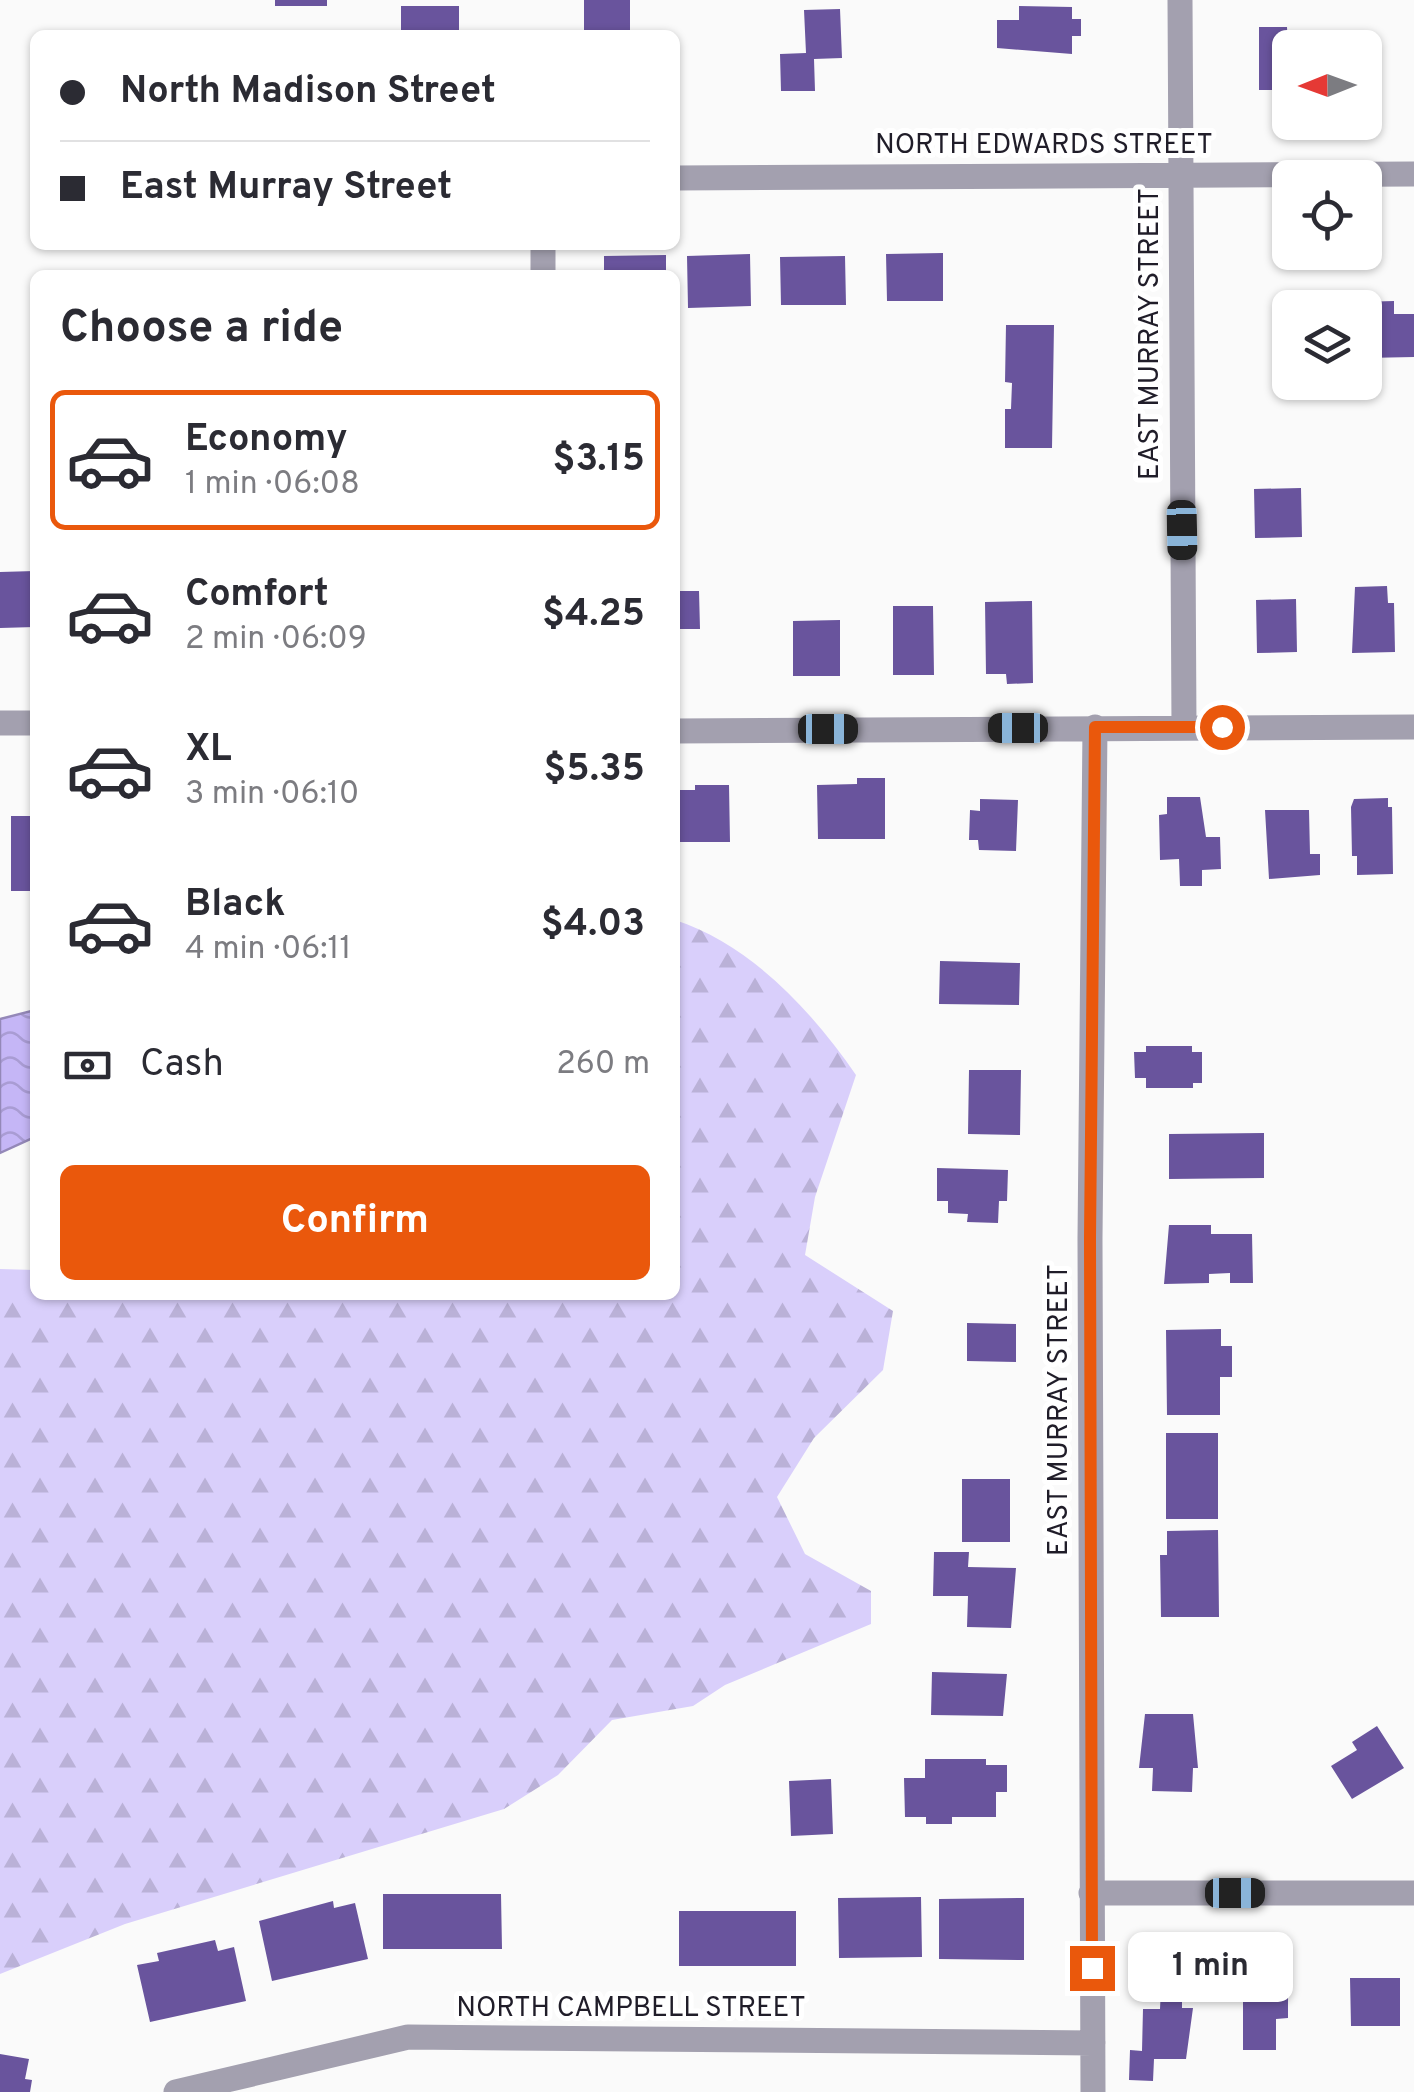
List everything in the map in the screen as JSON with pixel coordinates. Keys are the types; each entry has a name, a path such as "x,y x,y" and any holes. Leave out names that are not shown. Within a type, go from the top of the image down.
{"street":[{"name":"EAST MURRAY STREET","path":"1180,0 1184,727"},
{"name":"NORTH EDWARDS STREET","path":"680,178 1414,174"},
{"path":"0,722 30,723"},
{"name":"EAST MURRAY STREET","path":"1092,2092 1090,1238 1095,727"},
{"path":"680,731 1414,728"},
{"path":"1091,1893 1414,1893"},
{"name":"NORTH CAMPBELL STREET","path":"176,2092 408,2037 1093,2043"}],"green space":[{"path":"680,922 703,931 729,945 777,982 820,1027 856,1075 815,1197 805,1255 893,1311 883,1370 814,1438 777,1497 805,1554 871,1591 871,1624 725,1685 693,1706 612,1720 558,1775 504,1809 125,1924 0,1974 0,1269 30,1270 30,1300 680,1300"}],"water":[{"path":"30,1011 30,1139 0,1153 0,1019"}],"building":[{"path":"275,0 327,0 327,6 275,6"},
{"path":"584,0 630,0 630,30 584,30"},
{"path":"401,6 459,6 459,30 401,30"},
{"path":"1019,6 1072,7 1072,19 1081,19 1081,36 1072,36 1072,54 997,48 997,20 1019,20"},
{"path":"840,9 842,58 814,59 815,91 781,91 780,54 806,53 804,10"},
{"path":"1259,27 1287,27 1272,30 1272,90 1259,90"},
{"path":"943,253 943,301 887,301 886,254"},
{"path":"750,254 751,306 688,308 687,256"},
{"path":"666,255 666,270 604,270 604,256"},
{"path":"845,256 846,305 781,305 780,257"},
{"path":"1382,301 1394,301 1394,314 1414,314 1414,357 1382,358"},
{"path":"1006,325 1054,325 1052,448 1005,448 1005,409 1011,409 1012,383 1005,382"},
{"path":"1301,488 1302,537 1255,538 1254,489"},
{"path":"30,571 30,627 0,628 0,572"},
{"path":"1387,586 1388,603 1394,603 1395,652 1352,653 1355,587"},
{"path":"680,591 699,591 700,629 680,629"},
{"path":"1296,599 1297,652 1257,653 1256,600"},
{"path":"1032,601 1033,683 1007,684 1006,674 986,674 985,602"},
{"path":"893,606 933,606 934,675 893,675"},
{"path":"840,620 840,676 793,676 793,621"},
{"path":"857,778 885,778 885,839 818,839 817,785 857,784"},
{"path":"695,785 729,785 730,842 680,842 680,790 695,790"},
{"path":"1167,797 1200,797 1206,837 1220,837 1221,869 1202,870 1202,886 1180,886 1179,859 1160,860 1159,815 1167,814"},
{"path":"1388,798 1388,807 1392,807 1393,874 1357,875 1357,856 1352,856 1354,799"},
{"path":"980,799 1018,800 1016,851 979,850 978,840 969,840 970,810 980,811"},
{"path":"1265,810 1309,810 1310,854 1320,854 1320,875 1269,879"},
{"path":"11,816 30,816 30,891 11,891"},
{"path":"940,961 1020,963 1019,1005 939,1004"},
{"path":"1146,1046 1192,1046 1192,1052 1202,1052 1202,1083 1193,1083 1193,1088 1146,1088 1146,1078 1135,1078 1134,1052 1146,1052"},
{"path":"969,1070 1021,1070 1020,1135 968,1134"},
{"path":"1264,1133 1264,1178 1169,1179 1169,1134"},
{"path":"937,1168 1008,1170 1007,1201 999,1201 998,1223 967,1222 968,1214 948,1213 948,1201 937,1201"},
{"path":"1169,1225 1211,1225 1211,1234 1252,1234 1253,1283 1230,1283 1230,1273 1209,1274 1209,1283 1164,1284"},
{"path":"967,1323 1016,1324 1016,1362 967,1361"},
{"path":"1221,1329 1221,1346 1232,1346 1232,1377 1220,1377 1220,1415 1167,1415 1166,1330"},
{"path":"1166,1433 1218,1433 1218,1519 1166,1519"},
{"path":"962,1479 1010,1479 1010,1542 962,1542"},
{"path":"1218,1530 1219,1617 1161,1617 1160,1555 1167,1555 1167,1531"},
{"path":"934,1552 969,1552 968,1567 1016,1568 1011,1628 967,1627 968,1596 933,1596"},
{"path":"932,1672 1007,1674 1003,1716 931,1715"},
{"path":"1145,1714 1193,1714 1198,1768 1193,1768 1192,1792 1152,1791 1153,1768 1139,1768"},
{"path":"1377,1726 1404,1768 1352,1799 1331,1766 1357,1750 1352,1742"},
{"path":"925,1759 986,1759 986,1765 1007,1765 1007,1792 996,1792 996,1817 952,1817 952,1824 926,1824 926,1817 905,1817 904,1778 925,1778"},
{"path":"831,1779 833,1834 791,1836 789,1781"},
{"path":"383,1894 501,1894 502,1949 383,1949"},
{"path":"921,1897 922,1957 839,1958 838,1898"},
{"path":"1024,1898 1024,1960 939,1959 939,1899"},
{"path":"333,1901 334,1908 355,1903 368,1959 272,1981 259,1921"},
{"path":"679,1911 796,1911 796,1966 679,1966"},
{"path":"215,1940 218,1951 234,1947 246,2001 150,2022 137,1965 159,1961 157,1953"},
{"path":"1350,1978 1400,1978 1400,2026 1351,2026"},
{"path":"1161,1988 1182,1989 1182,2008 1193,2008 1186,2059 1154,2059 1153,2081 1129,2080 1130,2050 1142,2051 1143,2009 1160,2009"},
{"path":"1243,1992 1288,1993 1288,2018 1276,2019 1276,2050 1243,2050"},
{"path":"0,2054 29,2059 25,2079 32,2080 30,2092 0,2092"}],"route":[{"path":"1092,1968 1090,1238 1095,727 1222,727"}]}
